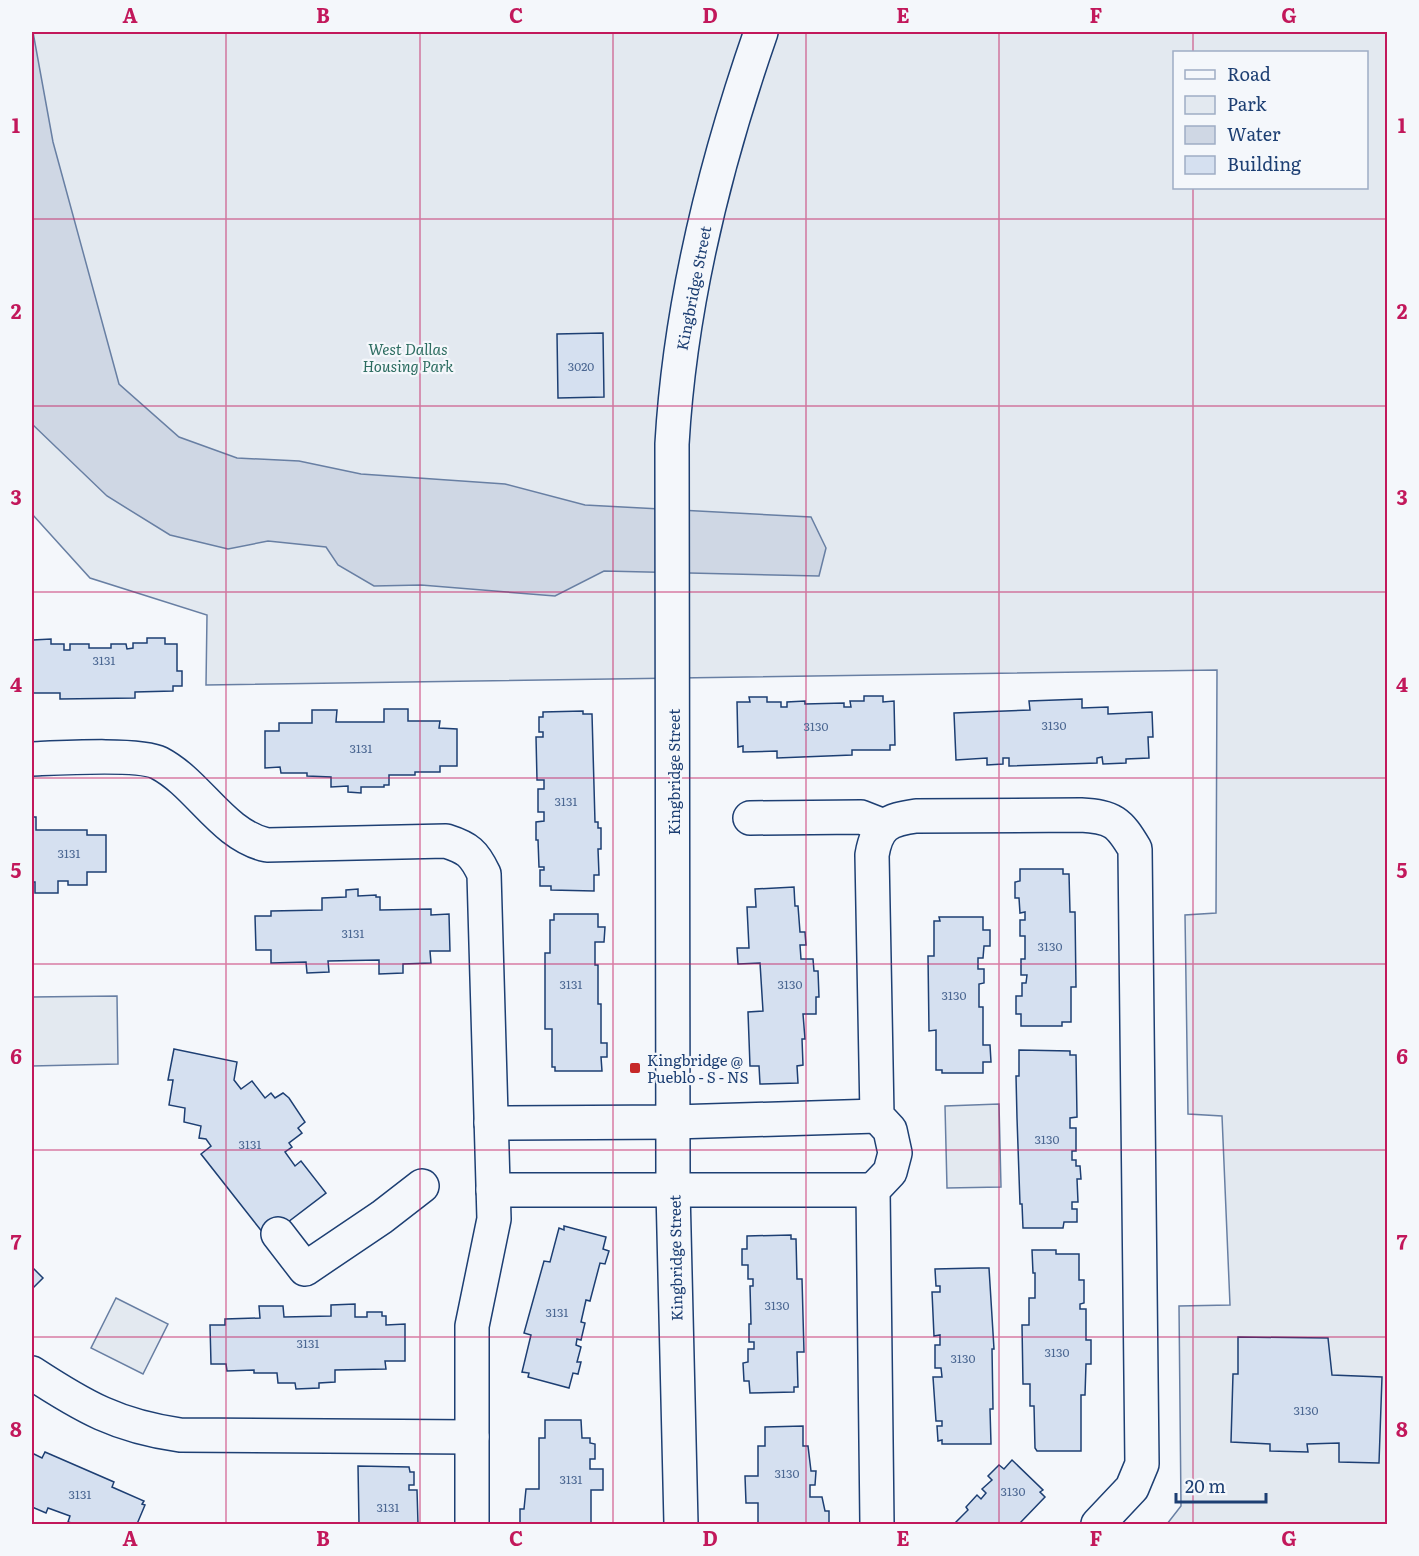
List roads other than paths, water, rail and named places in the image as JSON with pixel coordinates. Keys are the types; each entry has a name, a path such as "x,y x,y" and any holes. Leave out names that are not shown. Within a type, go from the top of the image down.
{"street":[{"name":"Kingbridge Street","path":"681,1524 673,1190 672,444 675,389 682,335 706,222 730,124 761,32"},
{"path":"32,759 128,758 158,761 186,782 236,830 252,842 267,845 446,841 464,846 476,858 484,874 494,1219 472,1326 472,1524"},
{"path":"877,1524 873,1190 890,1172 895,1153 890,1130 877,1116 872,855 874,840 884,826 898,819 916,816 1081,815 1101,816 1123,828 1135,849 1142,1464 1132,1488 1098,1524"},
{"path":"750,818 861,817 884,826"},
{"path":"491,1123 674,1122 877,1116"},
{"path":"278,1234 305,1269 382,1217 422,1186"},
{"path":"493,1190 873,1190"},
{"path":"32,1373 91,1410 148,1430 180,1435 472,1437"}],"water":[{"path":"32,32 53,142 119,384 179,437 237,458 299,461 361,474 505,484 585,505 811,517 826,548 819,576 604,571 555,596 421,585 374,586 338,565 326,547 268,541 228,549 170,535 107,496 32,424"}],"place":[{"name":"Kingbridge @ Pueblo - S - NS","path":"635,1068"}],"park label":[{"name":"West Dallas Housing Park","path":"408,356"}]}
